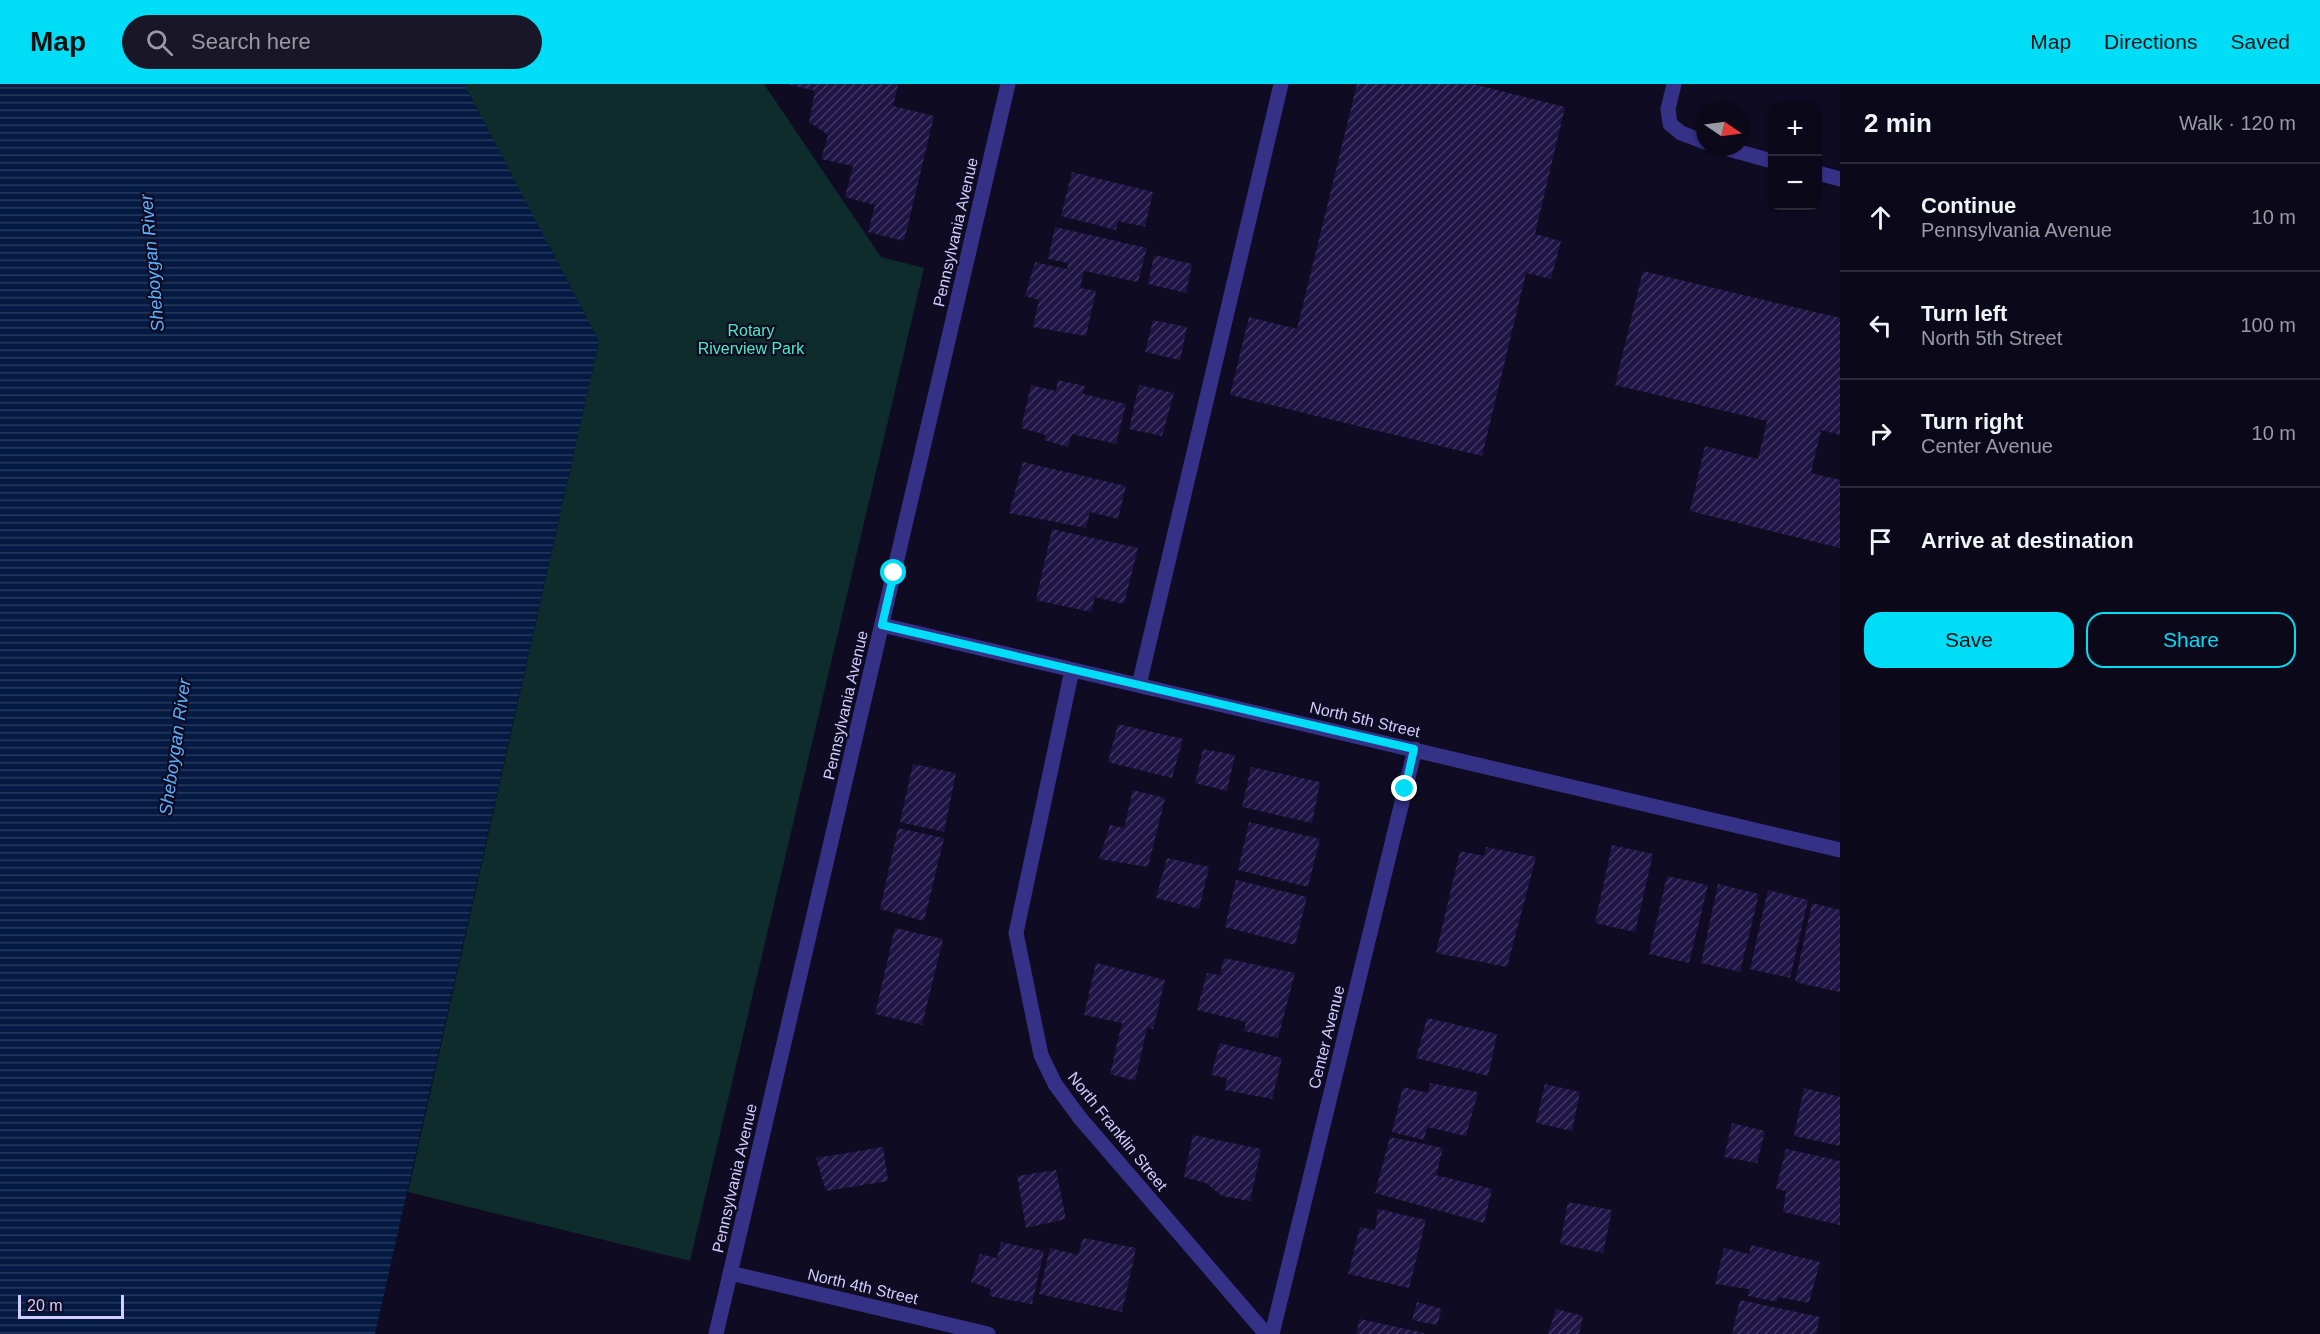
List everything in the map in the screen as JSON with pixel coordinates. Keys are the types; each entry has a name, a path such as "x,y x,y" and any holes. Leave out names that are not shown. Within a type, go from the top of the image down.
{"street":[{"name":"Pennsylvania Avenue","path":"716,1334 1008,84"},
{"path":"1139,685 1281,84"},
{"path":"1674,84 1668,117 1672,127 1696,139"},
{"path":"1750,155 1768,160"},
{"path":"1822,174 1840,179"},
{"name":"North 5th Street","path":"882,625 1840,850"},
{"name":"North Franklin Street","path":"1072,670 1016,933 1041,1055 1055,1084 1076,1113 1266,1334"},
{"name":"Center Avenue","path":"1272,1334 1414,749"},
{"name":"North 4th Street","path":"730,1273 988,1334"}],"green space":[{"name":"Rotary Riverview Park","path":"464,84 764,84 881,257 924,268 690,1261 408,1192 599,341"}],"water":[{"name":"Sheboygan River","path":"0,84 464,84 599,341 375,1334 0,1334"}],"building":[{"path":"787,84 898,84 893,106 934,116 904,241 868,232 875,205 845,197 853,166 821,159 828,135 809,122 815,91"},
{"path":"1357,84 1473,84 1565,107 1535,234 1561,241 1551,279 1526,273 1482,456 1230,395 1249,317 1297,329"},
{"path":"1072,172 1153,192 1145,227 1118,221 1116,230 1061,216"},
{"path":"1055,227 1147,248 1138,282 1084,271 1080,288 1096,291 1086,336 1033,327 1039,300 1025,296 1035,262 1067,269 1068,263 1048,259"},
{"path":"1154,255 1192,264 1186,293 1148,284"},
{"path":"1643,271 1840,318 1840,435 1821,430 1811,473 1840,480 1840,548 1690,511 1705,446 1758,459 1767,421 1615,385"},
{"path":"1153,320 1187,327 1180,360 1145,352"},
{"path":"1058,380 1085,386 1083,394 1126,404 1116,444 1072,434 1068,447 1044,440 1046,435 1021,428 1031,385 1056,391"},
{"path":"1139,385 1174,393 1162,436 1129,429"},
{"path":"1023,462 1126,486 1118,519 1090,512 1086,528 1009,513"},
{"path":"1052,529 1138,548 1124,604 1095,597 1091,612 1036,600"},
{"path":"1118,724 1183,739 1172,778 1108,762"},
{"path":"1203,749 1235,755 1227,791 1195,783"},
{"path":"913,764 956,773 944,832 900,822"},
{"path":"1251,767 1320,782 1312,823 1242,807"},
{"path":"1133,790 1165,798 1148,867 1099,859 1110,825 1124,828"},
{"path":"1249,822 1320,839 1308,887 1238,870"},
{"path":"898,828 944,838 924,921 880,909"},
{"path":"1612,845 1653,854 1635,932 1595,923"},
{"path":"1486,847 1536,857 1507,967 1436,953 1460,851 1484,856"},
{"path":"1167,858 1209,867 1199,909 1156,898"},
{"path":"1667,876 1708,885 1689,963 1649,954"},
{"path":"1236,880 1307,897 1295,945 1225,927"},
{"path":"1718,884 1759,894 1740,972 1701,963"},
{"path":"1768,890 1808,900 1790,978 1750,969"},
{"path":"1812,903 1840,910 1840,992 1795,982"},
{"path":"895,928 943,939 922,1025 875,1014"},
{"path":"1224,958 1295,973 1278,1038 1244,1031 1246,1022 1197,1010 1207,973 1220,975"},
{"path":"1096,963 1165,980 1153,1029 1147,1028 1135,1081 1110,1074 1122,1023 1084,1015"},
{"path":"1427,1018 1497,1034 1488,1076 1416,1058"},
{"path":"1220,1043 1282,1058 1272,1099 1225,1090 1227,1078 1211,1075"},
{"path":"1430,1083 1478,1092 1466,1136 1427,1127 1424,1140 1392,1132 1403,1087 1428,1093"},
{"path":"1545,1084 1580,1092 1572,1131 1536,1123"},
{"path":"1804,1088 1840,1097 1840,1146 1794,1136"},
{"path":"1732,1123 1765,1131 1757,1163 1724,1157"},
{"path":"1193,1135 1261,1149 1250,1201 1222,1196 1206,1183 1184,1177"},
{"path":"1390,1137 1443,1148 1436,1175 1492,1189 1484,1223 1375,1193"},
{"path":"883,1147 888,1181 826,1191 816,1158"},
{"path":"1786,1149 1840,1161 1840,1225 1783,1212 1786,1191 1776,1189"},
{"path":"1056,1170 1066,1219 1026,1228 1017,1176"},
{"path":"1568,1202 1612,1210 1603,1253 1560,1244"},
{"path":"1378,1209 1426,1220 1409,1288 1348,1274 1360,1227 1375,1230"},
{"path":"1083,1238 1136,1248 1122,1312 1039,1294 1050,1248 1078,1255"},
{"path":"1001,1242 1044,1251 1032,1304 989,1296 991,1289 971,1282 980,1254 997,1258"},
{"path":"1751,1245 1820,1262 1809,1303 1778,1297 1777,1302 1748,1296 1749,1289 1715,1284 1724,1248 1749,1254"},
{"path":"1740,1300 1820,1317 1816,1334 1732,1334"},
{"path":"1417,1302 1442,1309 1437,1325 1412,1320"},
{"path":"1556,1309 1583,1316 1579,1334 1548,1334"},
{"path":"1360,1319 1424,1333 1424,1334 1356,1334"}],"route":[{"path":"894,573 882,625 1414,749 1405,789"}]}
